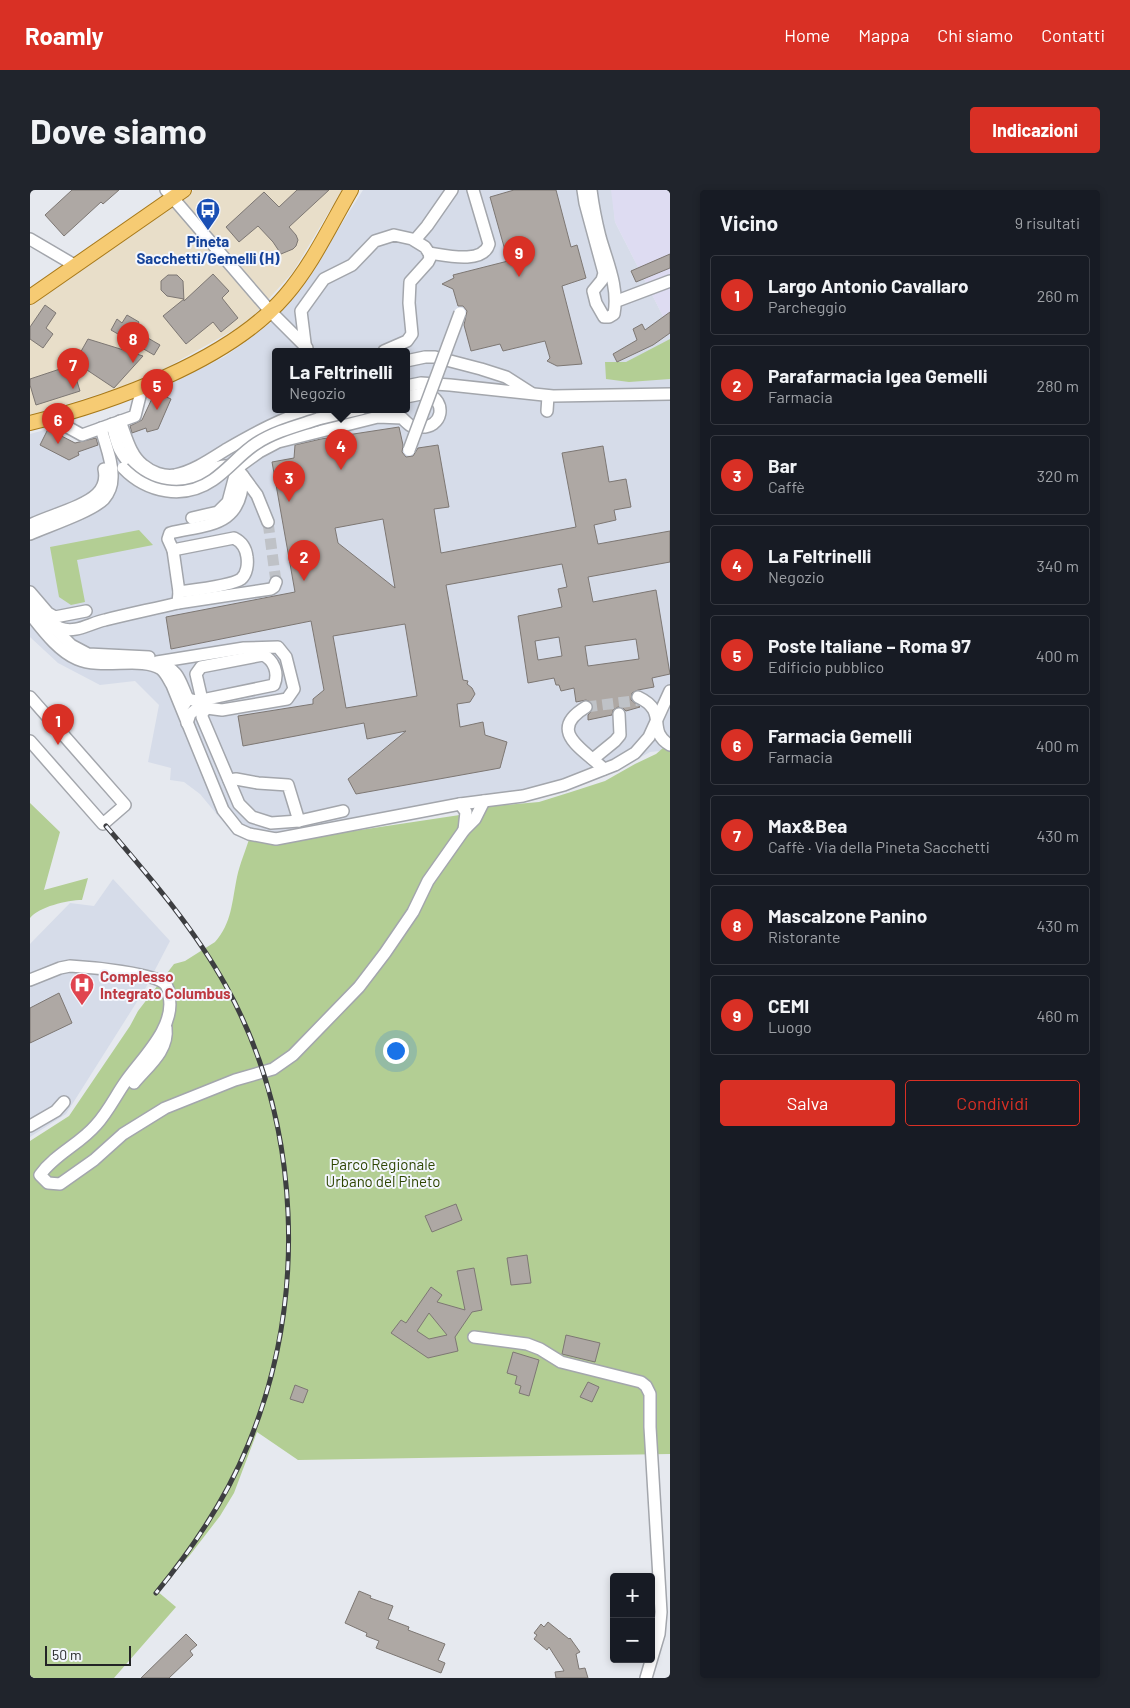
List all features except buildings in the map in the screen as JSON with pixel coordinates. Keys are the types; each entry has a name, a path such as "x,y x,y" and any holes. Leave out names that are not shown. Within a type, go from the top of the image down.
{"main road":[{"path":"30,423 142,388 221,348 246,332 285,296 311,259 351,190"},
{"path":"30,297 76,266 175,193"}],"street":[{"path":"415,240 428,226 452,190"},
{"path":"429,252 462,258 479,254 486,250 488,244 474,190"},
{"path":"583,190 604,273 602,280 593,292 596,303 604,317 609,317 614,314 616,301 612,274 594,210 591,190"},
{"path":"175,193 270,311 305,348"},
{"path":"307,348 301,311 324,279 352,265 378,239 394,235 406,236 423,245 429,252 430,258 410,282 411,336 390,348"},
{"path":"30,239 76,266"},
{"path":"616,301 670,281"},
{"path":"409,450 460,313"},
{"path":"410,360 425,357 436,358 481,369 506,378 532,394"},
{"path":"410,385 421,383 548,396 670,394"},
{"path":"51,418 82,435 135,416 142,388"},
{"path":"192,518 218,512 228,502 240,472 259,452 278,442 378,417 402,418 411,426 421,427 430,426 437,420 440,408 435,398 426,393 410,396"},
{"path":"547,411 548,396"},
{"path":"107,426 142,465 153,472 174,475 194,468 270,424 296,414 316,414"},
{"path":"106,459 151,487 175,492 191,490 214,479 246,450 316,414"},
{"path":"107,426 119,449 140,474 162,482 178,482 219,468 231,466 240,472 257,495 268,522"},
{"path":"30,539 33,530 99,504 110,490 112,475 106,459 107,426"},
{"path":"106,459 119,449"},
{"path":"178,598 172,550 168,539 170,533 211,525 224,519 234,509 242,486 240,472"},
{"path":"46,620 60,628 73,629 88,626 238,580 246,571 247,558 243,546 234,538 172,550"},
{"path":"178,598 271,588 274,587 276,582"},
{"path":"30,592 48,613 55,618 86,611"},
{"path":"30,603 71,645 88,654 149,658 160,666 172,685 223,810 238,829 249,834 276,839 460,804 523,796 541,792 604,769 635,752 649,737 670,691"},
{"path":"30,614 67,654 91,664 170,667 176,673 188,699"},
{"path":"160,666 244,648 278,647 286,657 294,689 288,699 222,710 188,699"},
{"path":"186,723 190,714 205,703 274,685 276,680 274,665 270,658 263,655 201,667 196,674 205,703 202,717 239,804 252,817 271,823 299,821 343,811"},
{"path":"638,697 649,701 656,707 660,714 659,733 664,742 670,745"},
{"path":"30,698 125,806 103,824 30,741"},
{"path":"181,710 188,699"},
{"path":"586,707 575,714 569,722 568,732 574,745 604,769"},
{"path":"593,760 615,741 620,734 619,714"},
{"path":"228,780 236,779 288,785 299,821"},
{"path":"30,980 70,966 138,974 161,981 167,986 171,1004 162,1034 125,1082 96,1126 47,1165 40,1175 48,1183 60,1184 94,1160 123,1134 165,1108 235,1080 273,1069 293,1056 359,987 385,953 413,912 428,881 474,819 484,801"},
{"path":"460,804 466,812 464,830"},
{"path":"134,1083 164,1048 167,1036 165,1024"},
{"path":"30,1126 56,1111 64,1102"},
{"path":"474,1337 527,1344 540,1349 561,1362 641,1382 648,1388 650,1394 650,1427 661,1612 659,1634 646,1678"}],"shaded area":[{"path":"194,190 342,190 293,272 248,322 146,379 30,416 30,305"},
{"path":"363,190 612,190 615,222 670,330 670,750 650,752 621,768 577,787 516,803 451,812 334,835 266,845 234,835 200,794 184,782 170,780 171,768 148,762 159,705 135,681 100,685 58,663 30,637 30,434 48,429 75,443 142,420 155,392 224,357 274,320 303,285"},
{"path":"611,190 670,190 670,330 615,222"},
{"name":"Complesso Integrato Columbus","path":"113,879 170,941 145,989 66,1114 30,1137 30,944 70,903 94,906"}],"green space":[{"path":"670,339 670,379 629,382 606,379 605,362 626,362"},
{"path":"139,530 153,545 77,560 85,602 71,605 59,597 50,547"},
{"name":"Parco Regionale Urbano del Pineto","path":"663,748 670,748 670,1454 298,1460 257,1432 234,1493 220,1516 190,1555 157,1591 176,1607 114,1678 30,1678 30,1141 69,1116 130,1026 138,1011 174,964 185,961 215,942 221,935 228,919 238,872 250,836 307,838 473,813 483,807 539,802 605,781 656,754"},
{"path":"30,803 60,832 44,890 88,878 82,900 54,905 34,914 30,918"}],"tunnel":[{"path":"268,522 276,582"},
{"path":"586,707 640,700 638,697"}],"railway":[{"path":"106,826 154,883 200,944 226,986 251,1039 270,1096 282,1154 288,1213 287,1272 281,1332 267,1389 248,1445 230,1485 208,1522 196,1541 156,1593"}],"place":[{"name":"Pineta Sacchetti/Gemelli (H)","path":"208,231"},
{"name":"CEMI","path":"519,277"},
{"name":"Mascalzone Panino","path":"133,363"},
{"name":"Max&Bea","path":"73,389"},
{"name":"Poste Italiane – Roma 97","path":"157,410"},
{"name":"Farmacia Gemelli","path":"58,444"},
{"name":"La Feltrinelli","path":"341,470"},
{"name":"Bar","path":"289,502"},
{"name":"Parafarmacia Igea Gemelli","path":"304,581"},
{"name":"Largo Antonio Cavallaro","path":"58,745"},
{"name":"Complesso Integrato Columbus","path":"82,1006"}]}
